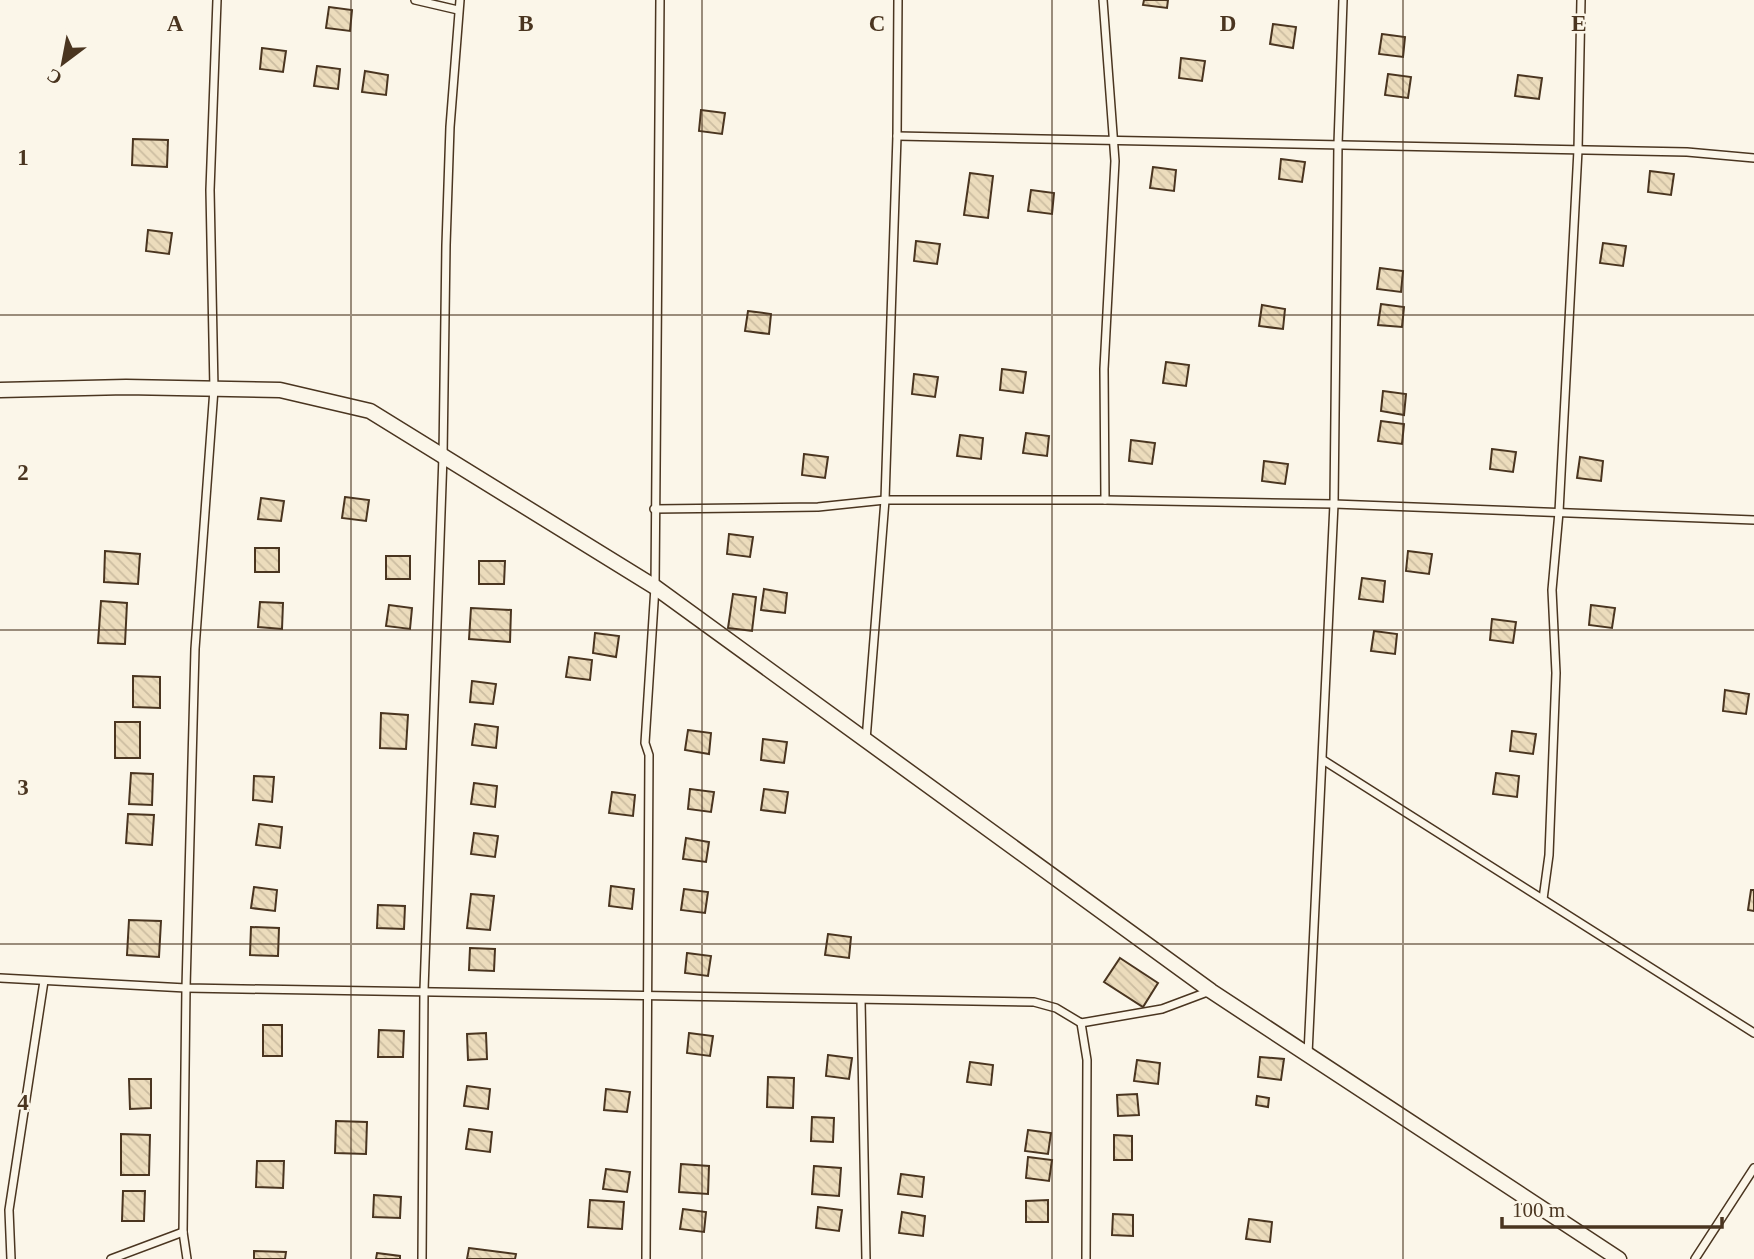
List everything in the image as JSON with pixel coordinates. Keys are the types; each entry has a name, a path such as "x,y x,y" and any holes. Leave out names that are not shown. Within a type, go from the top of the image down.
{"street":[{"path":"0,390 126,387 280,390 370,411 655,587 1211,991 1619,1259"}],"lane":[{"path":"187,1259 183,1232 186,988 195,649 214,389 210,190 217,0"},
{"path":"415,0 458,10"},
{"path":"422,1259 424,990 443,456 446,245 460,0"},
{"path":"646,1259 649,755 645,743 655,587 660,0"},
{"path":"866,741 885,500 897,136 898,0"},
{"path":"1102,0 1115,161 1104,369 1105,500"},
{"path":"1308,1055 1334,503 1338,144 1343,0"},
{"path":"1543,899 1550,842 1556,673 1552,590 1559,512 1578,150 1581,0"},
{"path":"897,136 1687,152 1754,158"},
{"path":"654,509 818,507 885,500 1105,500 1334,503 1754,520"},
{"path":"1323,760 1754,1033"},
{"path":"0,978 186,988 1034,1002 1056,1008 1081,1023 1162,1009 1211,991"},
{"path":"11,1259 9,1210 44,981"},
{"path":"861,1000 866,1259"},
{"path":"1081,1023 1087,1060 1086,1259"},
{"path":"1695,1259 1754,1168"},
{"path":"111,1259 183,1232"}],"building":[{"path":"1144,0 1168,0 1167,8 1143,5"},
{"path":"329,7 352,10 350,31 326,28"},
{"path":"1273,24 1296,27 1293,48 1270,44"},
{"path":"1382,34 1405,37 1403,57 1379,54"},
{"path":"262,48 286,51 283,72 260,69"},
{"path":"1181,58 1205,61 1202,81 1179,78"},
{"path":"317,66 340,69 338,89 314,86"},
{"path":"365,71 388,75 386,95 362,92"},
{"path":"1388,74 1411,77 1408,98 1385,95"},
{"path":"1518,75 1542,78 1539,99 1515,96"},
{"path":"701,110 725,113 722,134 699,131"},
{"path":"133,139 168,140 167,167 132,165"},
{"path":"1281,159 1305,162 1302,182 1279,179"},
{"path":"1153,167 1176,170 1174,191 1150,188"},
{"path":"1650,171 1674,174 1671,195 1648,192"},
{"path":"970,173 993,176 988,218 964,215"},
{"path":"1031,190 1054,193 1052,214 1028,211"},
{"path":"148,230 172,233 169,254 146,251"},
{"path":"916,241 940,244 937,264 914,261"},
{"path":"1603,243 1626,246 1623,266 1600,263"},
{"path":"1380,268 1403,271 1401,292 1377,289"},
{"path":"1381,304 1404,307 1402,327 1378,325"},
{"path":"1262,305 1285,309 1283,329 1259,326"},
{"path":"748,311 771,314 769,334 745,331"},
{"path":"1166,362 1189,365 1186,386 1163,383"},
{"path":"1002,369 1026,372 1023,393 1000,390"},
{"path":"914,374 938,377 935,397 912,394"},
{"path":"1383,391 1406,394 1404,415 1381,411"},
{"path":"1381,421 1404,424 1402,444 1378,441"},
{"path":"1026,433 1049,436 1047,456 1023,453"},
{"path":"960,435 983,438 981,459 957,456"},
{"path":"1131,440 1155,443 1152,464 1129,461"},
{"path":"1492,449 1516,452 1513,472 1490,469"},
{"path":"804,454 828,457 825,478 802,475"},
{"path":"1580,457 1603,461 1601,481 1577,478"},
{"path":"1264,461 1288,464 1285,484 1262,481"},
{"path":"345,497 369,500 366,521 342,518"},
{"path":"261,498 284,501 281,521 258,519"},
{"path":"729,534 753,537 750,557 727,554"},
{"path":"255,548 279,548 279,572 255,572"},
{"path":"105,551 140,554 138,584 104,582"},
{"path":"1408,551 1432,554 1429,574 1406,571"},
{"path":"386,556 410,556 410,579 386,579"},
{"path":"479,561 505,561 504,584 479,584"},
{"path":"1362,578 1385,581 1383,602 1359,599"},
{"path":"764,589 787,593 785,613 761,610"},
{"path":"733,594 756,597 752,631 728,628"},
{"path":"101,601 127,603 125,644 98,643"},
{"path":"260,602 283,603 282,629 258,627"},
{"path":"389,605 412,608 410,629 386,626"},
{"path":"1591,605 1615,608 1612,628 1589,625"},
{"path":"471,608 511,610 510,642 469,639"},
{"path":"1492,619 1516,622 1513,643 1490,640"},
{"path":"1374,631 1397,634 1395,654 1371,651"},
{"path":"595,633 619,636 616,657 593,653"},
{"path":"569,657 592,660 590,680 566,677"},
{"path":"133,676 160,677 160,708 133,707"},
{"path":"472,681 496,684 493,704 470,702"},
{"path":"1725,690 1749,694 1746,714 1723,711"},
{"path":"381,713 408,715 406,749 380,748"},
{"path":"115,722 140,722 140,758 115,758"},
{"path":"475,724 498,727 496,748 472,745"},
{"path":"688,730 711,733 709,754 685,750"},
{"path":"1512,731 1536,734 1533,754 1510,751"},
{"path":"763,739 787,742 784,763 761,760"},
{"path":"131,773 153,774 152,805 129,804"},
{"path":"1496,773 1519,776 1517,797 1493,794"},
{"path":"254,776 274,777 272,802 253,800"},
{"path":"474,783 497,786 495,807 471,804"},
{"path":"690,789 714,792 711,812 688,809"},
{"path":"764,789 788,792 785,813 761,810"},
{"path":"612,792 635,795 633,816 609,813"},
{"path":"128,814 154,815 152,845 126,843"},
{"path":"259,824 282,827 280,848 256,845"},
{"path":"474,833 498,836 495,857 471,854"},
{"path":"686,838 709,842 706,862 683,859"},
{"path":"611,886 634,889 632,909 609,906"},
{"path":"254,887 277,890 275,911 251,908"},
{"path":"684,889 708,892 705,913 681,910"},
{"path":"1751,890 1754,890 1754,911 1748,910"},
{"path":"471,894 494,896 490,930 467,928"},
{"path":"378,905 405,906 404,929 377,928"},
{"path":"129,920 161,921 159,957 127,955"},
{"path":"251,927 279,928 278,956 250,955"},
{"path":"828,934 851,937 849,958 825,955"},
{"path":"470,948 495,949 494,971 469,970"},
{"path":"687,953 711,956 708,976 685,973"},
{"path":"1120,958 1158,983 1143,1007 1104,982"},
{"path":"263,1025 282,1025 282,1056 263,1056"},
{"path":"379,1030 404,1031 403,1057 378,1057"},
{"path":"486,1033 487,1059 468,1060 467,1034"},
{"path":"689,1033 713,1036 710,1056 687,1053"},
{"path":"828,1055 852,1058 849,1079 826,1076"},
{"path":"1260,1057 1284,1059 1281,1080 1258,1077"},
{"path":"1137,1060 1160,1063 1158,1084 1134,1081"},
{"path":"970,1062 993,1065 991,1085 967,1082"},
{"path":"768,1077 794,1078 793,1108 767,1107"},
{"path":"129,1079 151,1079 151,1108 130,1109"},
{"path":"467,1086 490,1089 488,1109 464,1106"},
{"path":"606,1089 630,1092 627,1112 604,1110"},
{"path":"1137,1094 1139,1115 1118,1116 1117,1095"},
{"path":"1257,1096 1269,1098 1268,1107 1256,1105"},
{"path":"812,1117 834,1118 833,1142 811,1141"},
{"path":"336,1121 367,1122 366,1154 335,1153"},
{"path":"469,1129 492,1132 490,1152 466,1149"},
{"path":"1028,1130 1051,1133 1048,1154 1025,1151"},
{"path":"121,1134 150,1135 149,1175 121,1175"},
{"path":"1114,1135 1132,1136 1132,1160 1114,1160"},
{"path":"1028,1157 1052,1160 1049,1181 1026,1178"},
{"path":"257,1161 284,1161 283,1188 256,1187"},
{"path":"681,1164 709,1166 708,1194 679,1192"},
{"path":"814,1166 841,1168 839,1196 812,1194"},
{"path":"606,1169 630,1172 627,1192 603,1189"},
{"path":"901,1174 924,1177 922,1197 898,1194"},
{"path":"123,1191 145,1191 144,1221 122,1221"},
{"path":"374,1195 401,1197 400,1218 373,1217"},
{"path":"590,1200 624,1202 622,1229 588,1227"},
{"path":"1048,1200 1048,1222 1026,1222 1026,1201"},
{"path":"818,1207 842,1210 839,1231 816,1228"},
{"path":"683,1209 706,1212 704,1232 680,1229"},
{"path":"902,1212 925,1216 923,1236 899,1233"},
{"path":"1113,1214 1133,1215 1133,1236 1112,1235"},
{"path":"1249,1219 1272,1222 1270,1242 1246,1239"},
{"path":"469,1248 516,1254 515,1259 467,1259"},
{"path":"254,1251 286,1252 285,1259 254,1259"},
{"path":"377,1253 400,1256 400,1259 376,1259"}]}
